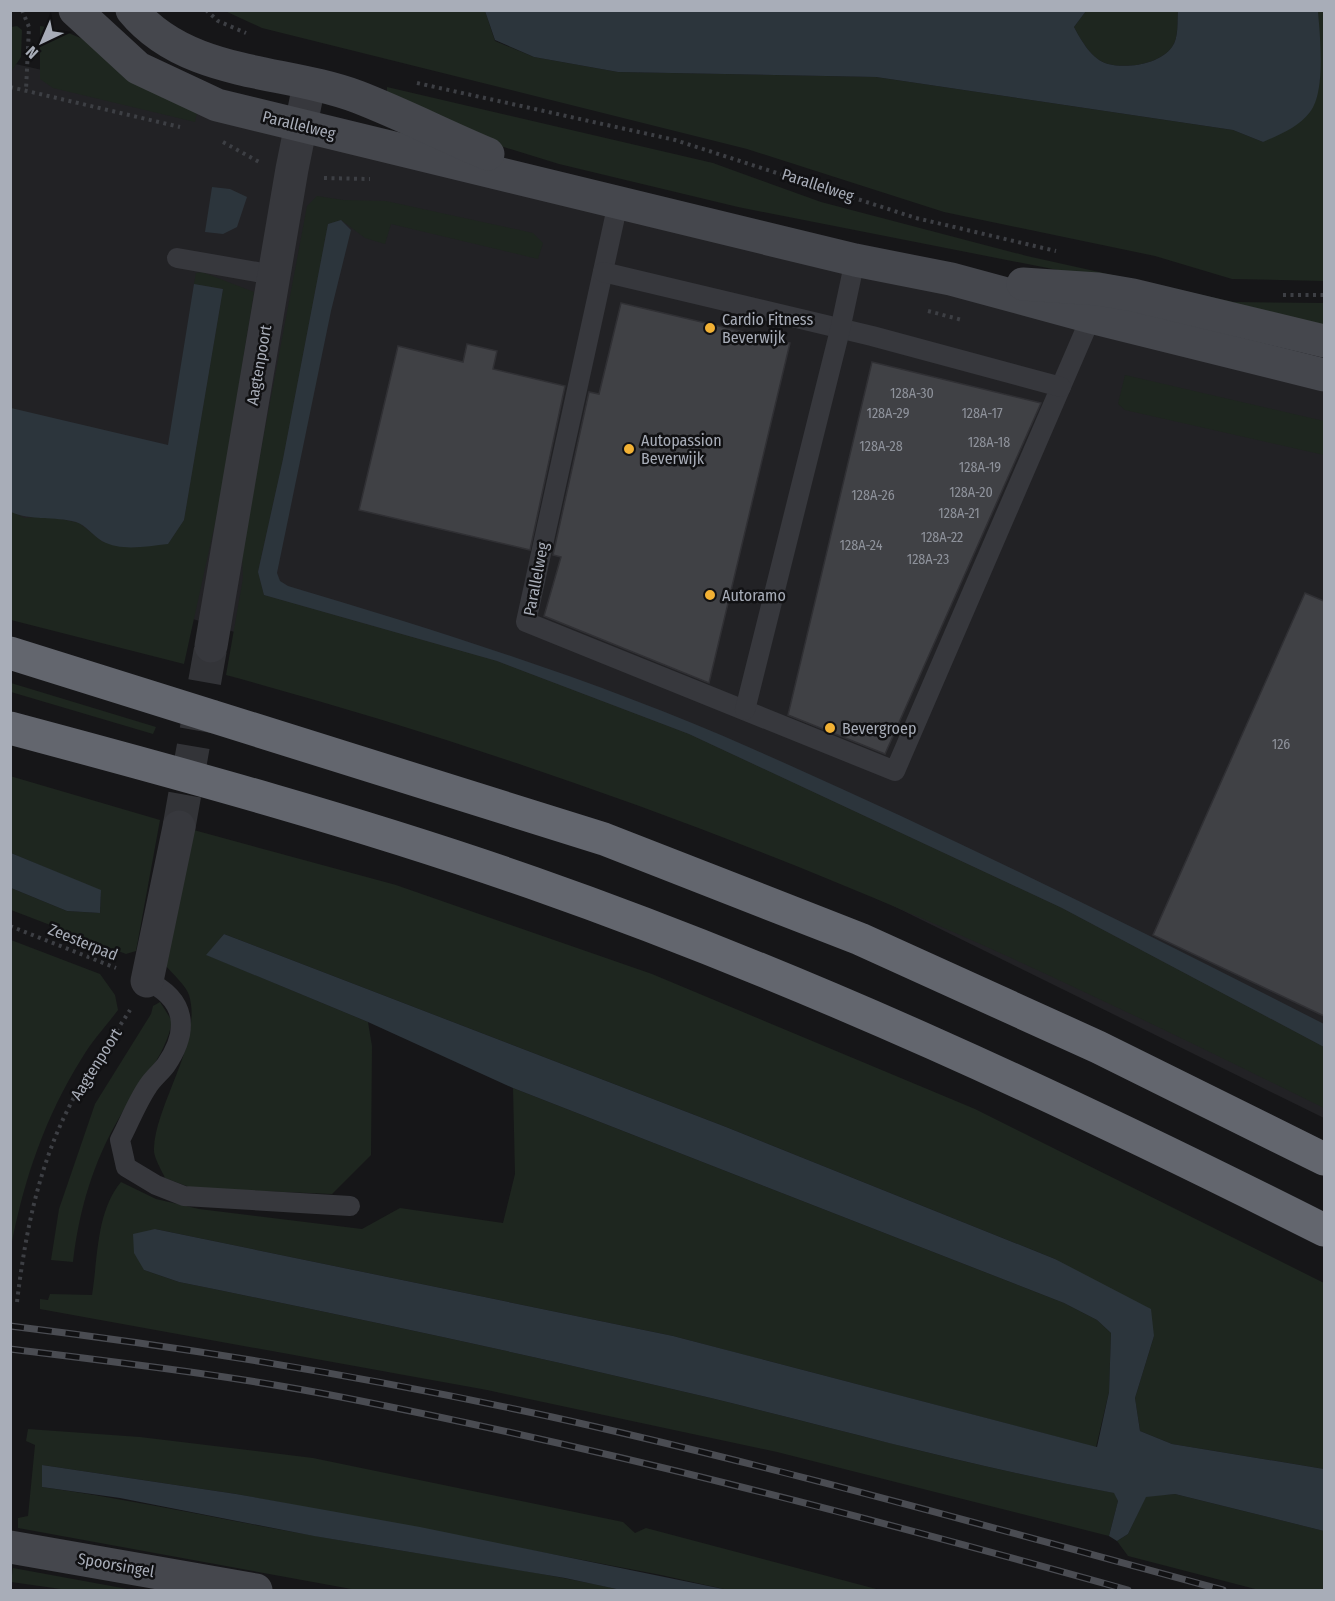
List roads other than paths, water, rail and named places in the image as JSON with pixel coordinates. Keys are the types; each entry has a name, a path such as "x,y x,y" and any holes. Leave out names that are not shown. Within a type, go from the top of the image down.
{"highway":[{"path":"10,653 604,839 860,939 1098,1047 1324,1159"},
{"path":"10,728 359,826 533,883 687,940 933,1044 1239,1187 1324,1230"}],"main road":[{"name":"Parallelweg","path":"75,10 138,68 217,105 855,260 951,279 1091,318 1324,375"},
{"name":"Parallelweg","path":"132,10 174,46 236,68 357,97 494,156 549,184"},
{"name":"Parallelweg","path":"951,279 1110,291 1324,341"},
{"name":"Spoorsingel","path":"10,1547 256,1590"}],"street":[{"name":"Aagtenpoort","path":"212,646 292,169 309,85"},
{"path":"147,981 179,827"}],"lane":[{"name":"Parallelweg","path":"618,203 526,622 895,771 1091,318"},
{"path":"177,258 274,275"},
{"path":"745,710 840,330 855,260"},
{"path":"603,272 1061,387"},
{"path":"147,981 163,988 177,1004 182,1022 175,1049 166,1065 148,1086 120,1140 126,1167 156,1185 184,1196 350,1206"}],"tunnel":[{"path":"179,827 211,646"}],"railway":[{"path":"10,1326 282,1365 417,1389 552,1417 805,1478 1223,1590"},
{"path":"10,1349 263,1383 445,1418 739,1486 1128,1590"}],"place":[{"name":"Cardio Fitness Beverwijk","path":"710,328"},
{"name":"Autopassion Beverwijk","path":"629,449"},
{"name":"Autoramo","path":"710,595"},
{"name":"Bevergroep","path":"830,728"}]}
